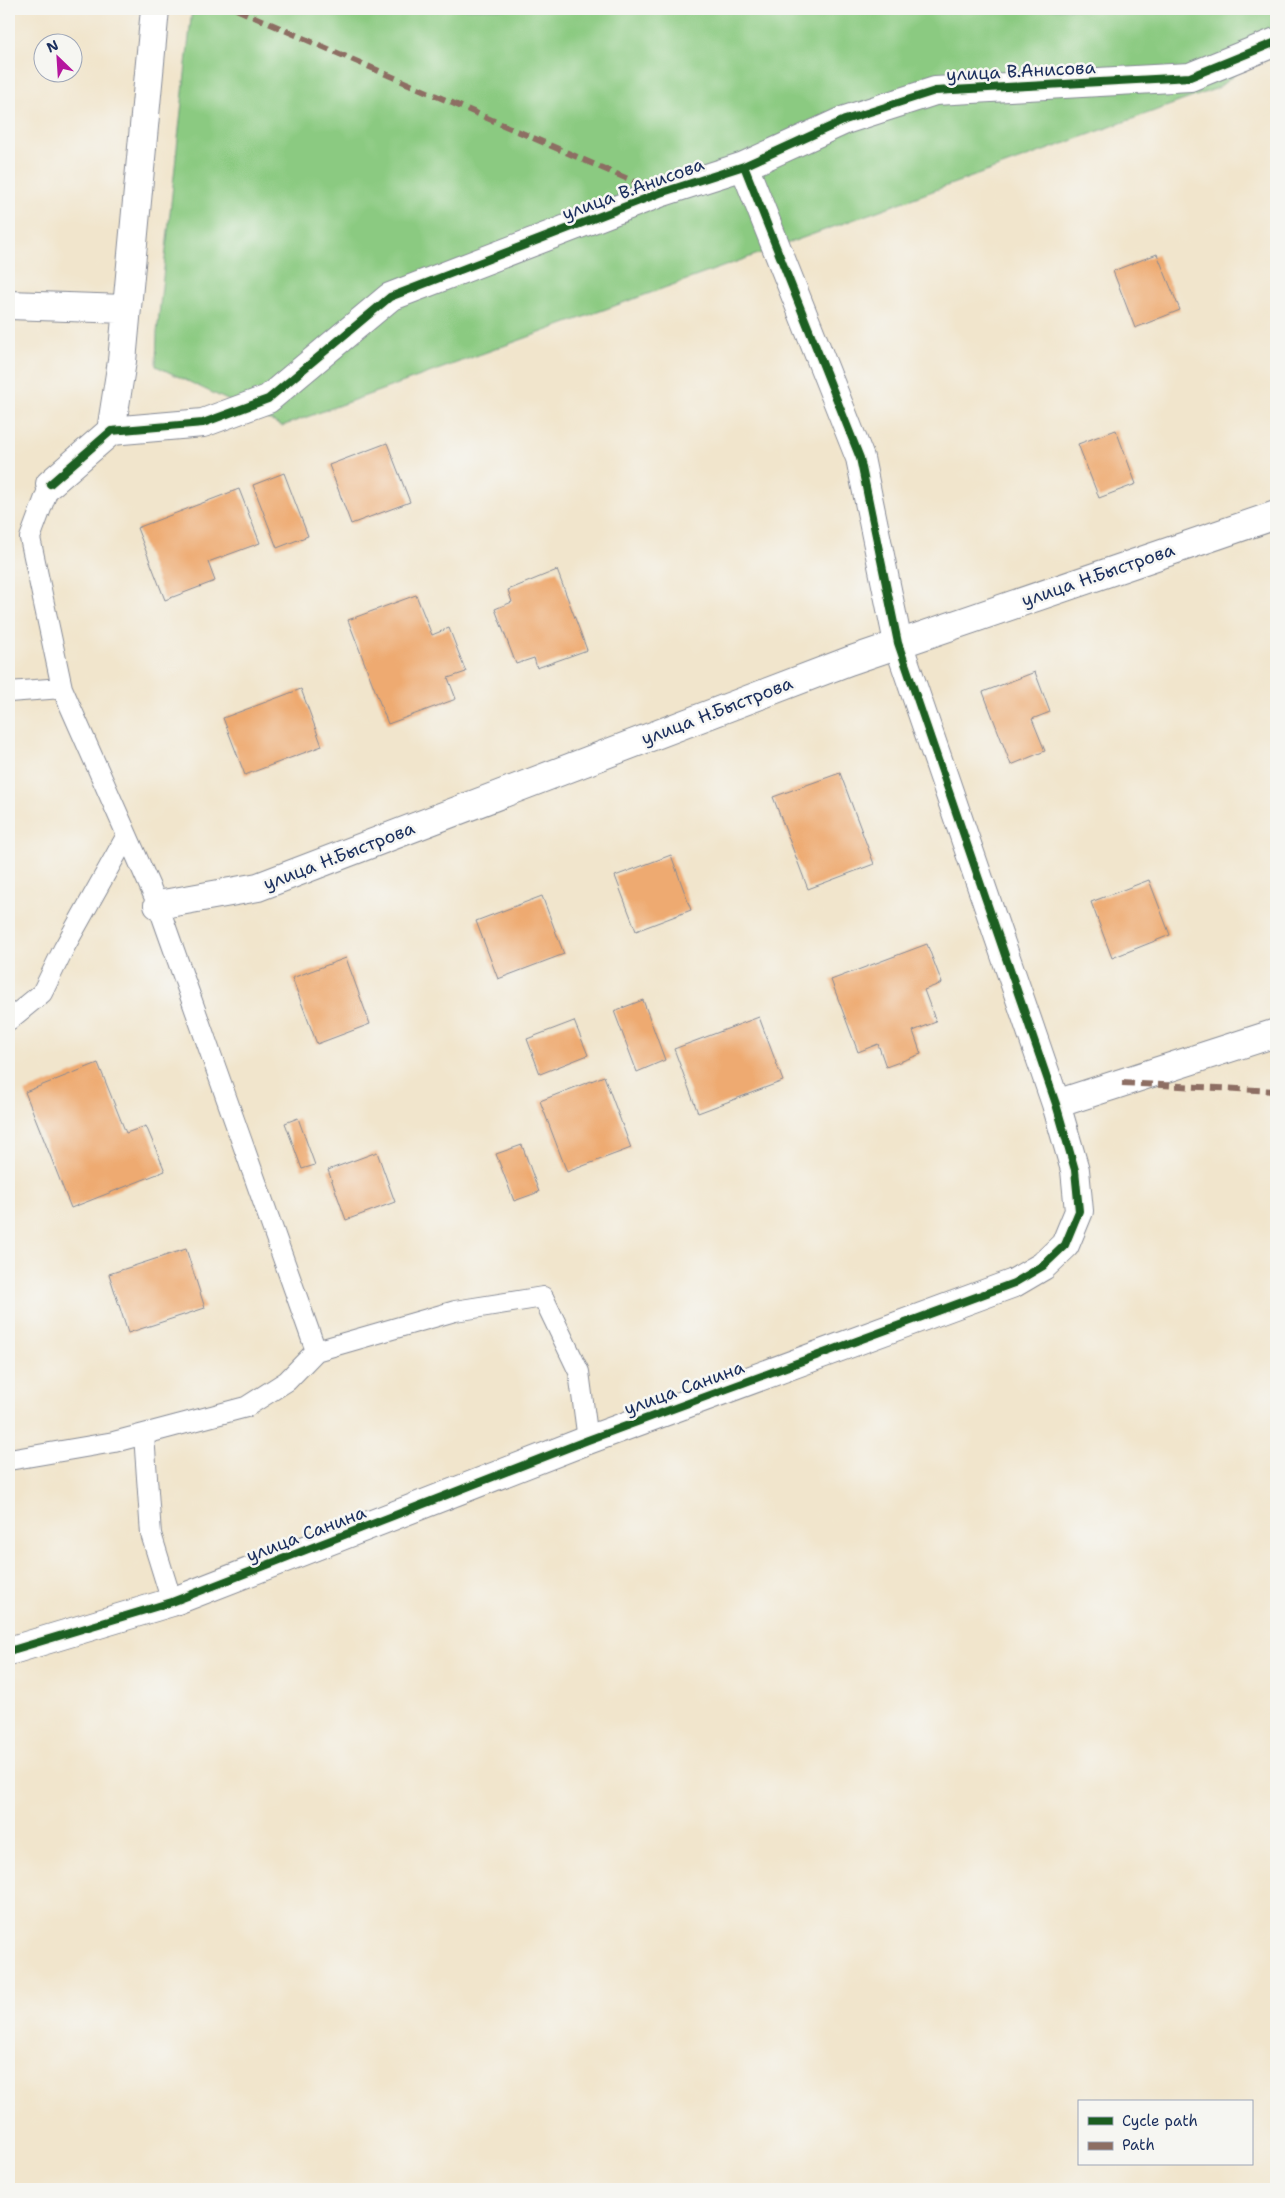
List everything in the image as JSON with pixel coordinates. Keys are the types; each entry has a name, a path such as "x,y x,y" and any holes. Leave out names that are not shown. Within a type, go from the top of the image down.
{"street":[{"path":"50,484 111,431 122,361 155,9"},
{"name":"улица В.Анисова","path":"111,431 202,423 268,399 390,297 660,193 744,166 845,120 935,91 1190,77 1276,42"},
{"name":"улица Санина","path":"9,1651 172,1602 588,1440 1014,1283 1043,1266 1065,1245 1079,1211 1075,1170 1056,1104 898,643 860,458 744,166"},
{"path":"9,305 126,309"},
{"name":"улица Н.Быстрова","path":"158,904 258,887 898,643 1276,515"},
{"path":"1056,1104 1276,1033"}],"lane":[{"path":"50,484 30,538 62,688 158,904 316,1351"},
{"path":"9,692 62,688"},
{"path":"9,1020 42,993 64,948 127,835"},
{"path":"9,1460 114,1442 246,1407 287,1381 316,1351 455,1311 543,1297 579,1372 588,1440"},
{"path":"144,1435 151,1534 172,1602"}],"green space":[{"path":"192,9 1276,9 1276,41 1218,88 282,426 156,366 157,333"}],"building":[{"path":"1157,254 1180,310 1135,328 1113,271"},
{"path":"1116,430 1136,484 1099,498 1078,444"},
{"path":"387,443 410,502 351,524 329,465"},
{"path":"284,473 308,536 277,548 253,485"},
{"path":"239,489 260,543 208,562 215,581 165,600 137,528"},
{"path":"557,570 587,650 537,668 534,658 516,664 495,609 512,602 508,590"},
{"path":"416,595 432,635 449,628 466,672 448,678 456,699 388,724 348,620"},
{"path":"1035,672 1050,712 1032,719 1045,751 1011,765 983,692"},
{"path":"301,689 322,746 245,775 223,718"},
{"path":"840,773 874,864 808,889 773,797"},
{"path":"671,855 691,910 636,931 615,876"},
{"path":"1149,880 1170,935 1112,958 1091,902"},
{"path":"542,896 564,954 498,979 476,921"},
{"path":"927,944 942,983 924,990 936,1022 913,1031 921,1054 886,1067 878,1044 858,1052 831,980"},
{"path":"346,958 370,1024 317,1044 292,978"},
{"path":"643,1000 665,1060 637,1072 614,1011"},
{"path":"759,1017 783,1081 698,1113 674,1049"},
{"path":"574,1021 588,1055 540,1074 527,1039"},
{"path":"98,1063 126,1133 146,1126 165,1171 71,1208 25,1092"},
{"path":"604,1076 631,1148 567,1172 540,1101"},
{"path":"298,1118 315,1165 302,1169 285,1123"},
{"path":"522,1145 539,1192 514,1201 496,1154"},
{"path":"377,1152 395,1202 346,1220 328,1170"},
{"path":"186,1249 205,1308 128,1333 109,1274"}],"marked path":[{"path":"236,9 660,193"},
{"path":"1122,1083 1276,1091"}],"cycle path":[{"path":"50,484 111,431 203,423 268,399 390,297 660,193 744,166 845,120 935,91 1190,77 1276,42"},
{"path":"9,1651 172,1602 588,1440 1014,1283 1043,1266 1065,1245 1079,1211 1075,1170 1056,1104 898,643 860,458 744,166"}]}
